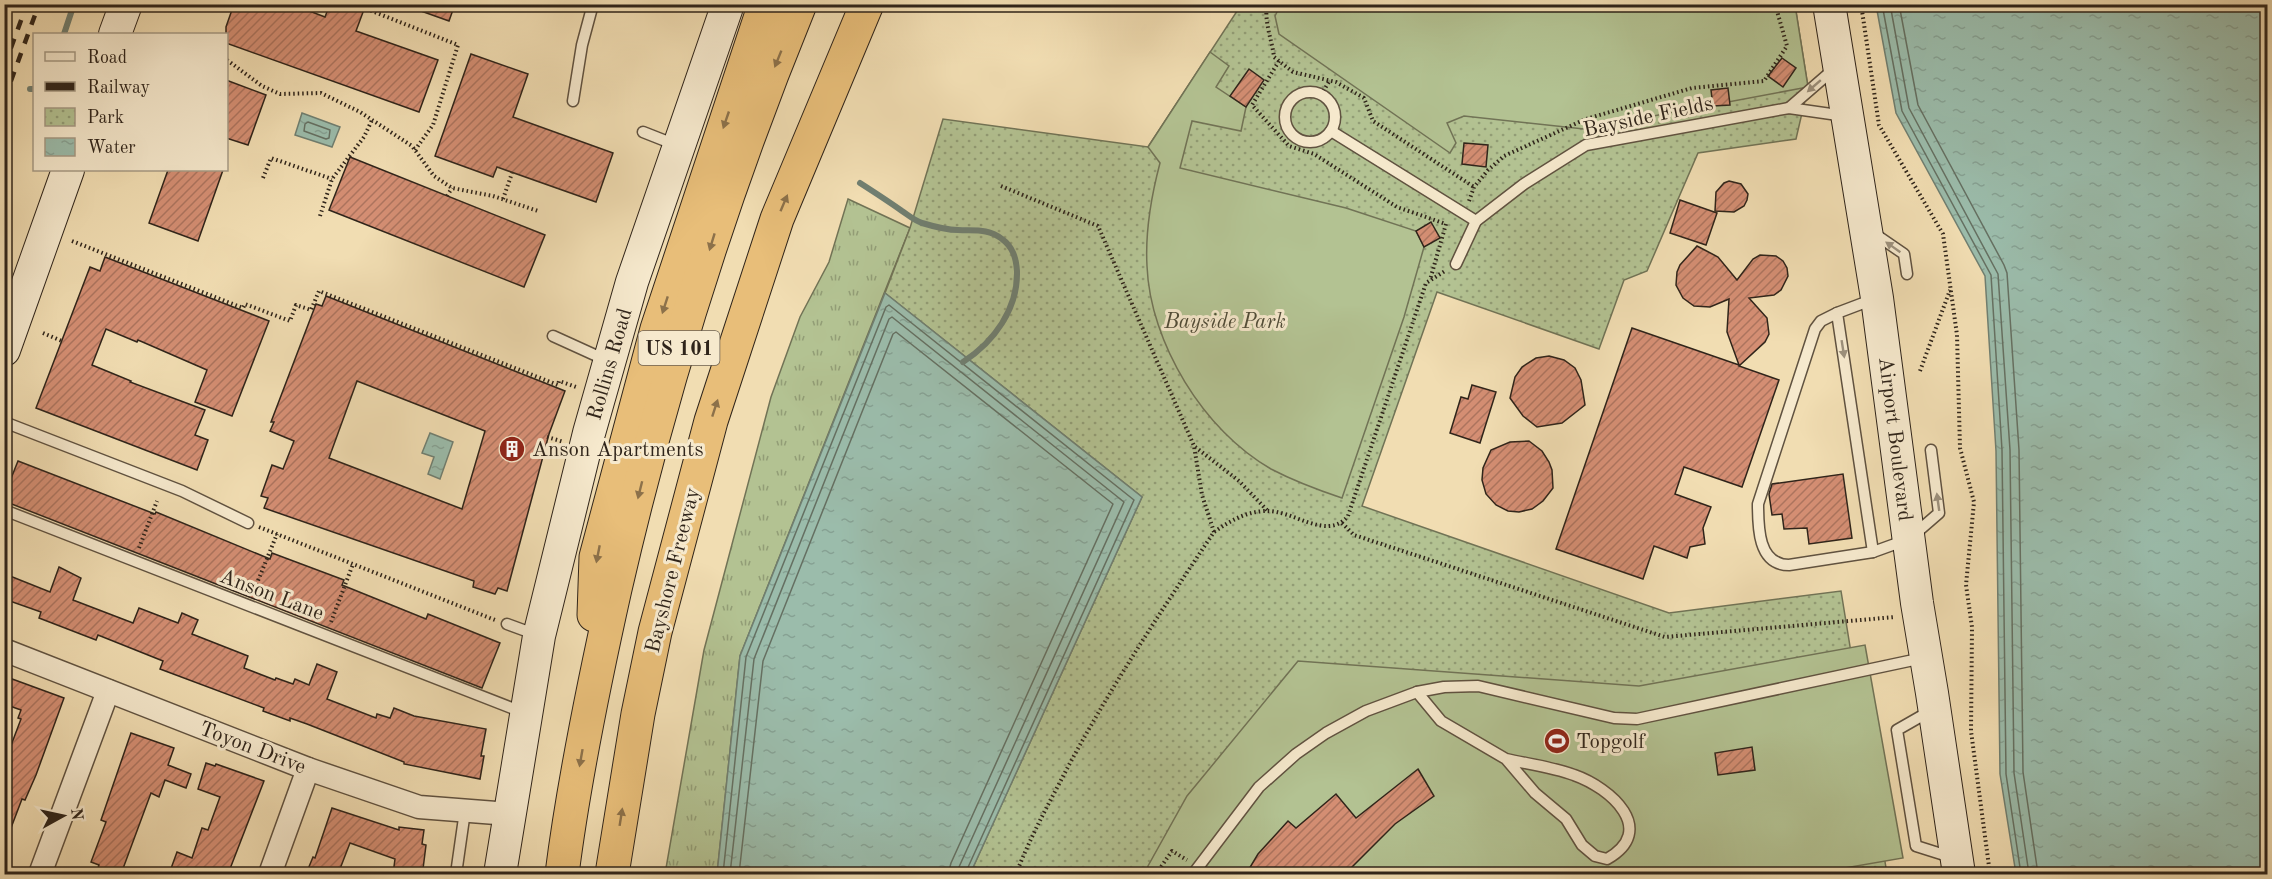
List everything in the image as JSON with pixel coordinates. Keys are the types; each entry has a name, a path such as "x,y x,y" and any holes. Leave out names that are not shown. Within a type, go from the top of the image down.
{"highway":[{"path":"591,701 596,557 657,329 765,4"},
{"name":"US 101","path":"562,874 591,701 627,540 669,381 721,213 773,69 800,4"},
{"name":"Bayshore Freeway","path":"612,874 638,714 655,633 711,421 777,219 867,4"},
{"path":"844,58 892,4"}],"street":[{"path":"115,33 126,4"},
{"name":"Rollins Road","path":"500,874 539,636 609,361 632,282 728,4"},
{"name":"Airport Boulevard","path":"1829,4 1877,298 1909,539 1958,867"},
{"path":"4,350 68,171"},
{"name":"Toyon Drive","path":"4,650 308,769 419,807 509,814"},
{"path":"40,874 108,691"},
{"path":"270,874 308,769"}],"lane":[{"path":"573,101 582,45 593,4"},
{"path":"1789,108 1839,64"},
{"path":"1306,93 1321,95 1333,108 1335,120 1331,131 1323,139 1307,142 1293,135 1286,122 1286,110 1296,97 1306,93"},
{"name":"Bayside Fields","path":"1456,264 1476,221 1524,184 1586,145 1789,108 1848,117"},
{"path":"1331,131 1476,221"},
{"path":"643,132 678,146"},
{"path":"1866,228 1904,254 1907,274"},
{"path":"1877,298 1821,321 1808,348 1758,504 1758,526 1766,556 1780,565 1873,552 1909,539 1939,513 1931,450"},
{"path":"1837,313 1873,552"},
{"path":"553,336 609,361"},
{"path":"4,422 182,491 248,523"},
{"name":"Anson Lane","path":"4,510 525,713"},
{"path":"507,624 539,636"},
{"path":"1196,870 1259,787 1296,754 1326,733 1366,711 1417,692 1444,687 1478,686 1614,718 1637,719 1926,657"},
{"path":"1417,692 1441,721 1506,759 1575,775 1597,787 1621,805 1629,825 1628,840 1618,852 1606,859 1595,856 1582,845 1566,819 1535,793 1506,759"},
{"path":"456,874 465,811"}],"path":[{"path":"354,4 458,45 433,125 415,150"},
{"path":"1267,4 1265,16 1274,57 1293,72 1330,80 1364,98 1373,121 1474,187"},
{"path":"1469,203 1474,187 1504,156 1586,119 1692,88 1764,81 1787,46 1775,4"},
{"path":"1861,4 1879,125 1942,234 1957,335 1960,448 1974,502 1966,585 1972,627 1971,731 1990,874"},
{"path":"228,61 262,86 280,94 321,93 372,120 415,150 434,176 452,188 503,199 538,212"},
{"path":"1279,61 1252,105 1289,146 1314,154 1397,207 1446,224 1430,281"},
{"path":"1321,95 1330,80"},
{"path":"320,216 333,179 364,137 372,120"},
{"path":"263,178 271,158 333,179"},
{"path":"503,199 512,173"},
{"path":"1001,186 1098,226 1194,446 1202,495 1214,532"},
{"path":"447,196 452,188"},
{"path":"72,241 243,308 245,304 290,321 296,305 311,310 319,291 558,385 559,381 583,390"},
{"path":"1016,874 1031,837 1109,694 1214,532 1229,521 1244,515 1267,511 1292,515 1317,525 1330,526 1342,523 1348,516 1426,283 1456,264"},
{"path":"1920,371 1950,288"},
{"path":"43,333 62,341"},
{"path":"548,437 567,443"},
{"path":"1194,446 1239,481 1267,511"},
{"path":"134,561 157,501"},
{"path":"248,523 507,624"},
{"path":"1342,523 1354,535 1665,637 1901,618"},
{"path":"248,605 277,534"},
{"path":"326,635 353,564"},
{"path":"1156,874 1172,851 1196,870"}],"green space":[{"path":"1281,4 1795,5 1808,87 1584,129 1464,116 1447,123 1456,143 1450,153 1279,34 1275,16"},
{"name":"Bayside Park","path":"1241,5 1795,5 1808,87 1796,139 1698,153 1647,271 1624,280 1599,349 1437,292 1362,506 1669,613 1841,591 1887,874 970,874 1142,497 885,293 910,228 943,119 1148,147"},
{"path":"1210,52 1229,66 1216,87 1246,107 1241,131 1192,121 1180,168 1346,208 1416,231 1424,247 1404,317 1342,498 1271,469 1247,453 1224,432 1185,382 1158,325 1150,295 1147,240 1149,214 1160,163 1148,147"},
{"path":"848,199 910,228 740,656 717,874 665,874 704,650 771,397 800,317 829,262"},
{"name":"Topgolf","path":"1865,645 1903,858 1810,874 1146,874 1148,866 1187,796 1298,661 1639,686"}],"water":[{"path":"1876,5 2267,5 2267,874 2016,874 2000,774 1996,451 1985,276 1896,113"},
{"path":"302,113 340,127 332,147 295,135"},
{"path":"885,293 1142,497 970,874 717,874 740,656"},
{"path":"430,433 453,442 440,479 428,474 434,457 422,453"}],"building":[{"path":"234,4 291,4 325,17 330,4 366,4 356,31 438,60 419,112 228,44 226,27"},
{"path":"408,4 455,4 449,21 407,6"},
{"path":"471,54 528,74 513,117 613,153 596,202 497,167 493,177 435,156"},
{"path":"1782,58 1796,68 1783,87 1768,76"},
{"path":"1249,69 1264,80 1246,107 1230,96"},
{"path":"228,81 266,95 248,145 228,139"},
{"path":"1728,88 1730,105 1713,106 1711,90"},
{"path":"1464,143 1488,145 1486,167 1462,164"},
{"path":"350,157 545,235 524,287 329,210"},
{"path":"168,171 223,171 198,241 149,223"},
{"path":"1729,181 1741,184 1748,194 1747,200 1744,206 1734,212 1715,211 1716,192"},
{"path":"1680,200 1717,213 1706,245 1670,233"},
{"path":"1431,222 1440,238 1424,247 1416,231"},
{"path":"1697,246 1718,257 1737,280 1753,259 1760,255 1776,256 1783,261 1788,276 1781,290 1774,295 1749,298 1767,318 1769,334 1765,342 1739,366 1779,380 1742,487 1684,467 1675,494 1711,507 1703,528 1705,544 1690,547 1687,558 1654,546 1643,579 1556,549 1632,328 1739,365 1727,332 1729,299 1710,307 1694,306 1683,298 1676,285 1680,265"},
{"path":"105,257 269,321 232,416 195,402 207,370 138,340 137,342 106,329 92,365 205,410 195,435 208,440 197,470 36,408 90,267 100,271"},
{"name":"Anson Apartments","path":"326,296 565,391 549,434 507,591 498,588 495,594 473,587 474,581 264,508 268,498 261,496 272,465 283,469 294,441 270,431 274,422 271,422 316,304 322,306","holes":["357,381 485,431 462,509 329,458"]},
{"path":"1549,356 1564,360 1575,368 1581,380 1585,405 1562,423 1537,427 1523,416 1510,398 1515,377 1522,367 1536,358"},
{"path":"1472,385 1496,392 1480,443 1450,433 1461,397 1468,399"},
{"path":"1529,441 1542,451 1549,462 1553,488 1543,501 1532,509 1519,512 1508,511 1496,505 1486,494 1482,480 1483,468 1491,450 1510,442"},
{"path":"18,461 155,514 156,512 270,559 272,553 344,580 342,585 426,619 428,614 500,643 482,688 4,501"},
{"path":"1843,474 1852,538 1809,544 1807,528 1784,529 1782,514 1772,515 1769,494 1772,484"},
{"path":"59,567 81,578 73,600 133,623 139,608 178,623 182,613 198,620 192,634 248,656 244,668 275,680 276,678 293,684 295,679 309,685 317,664 337,672 327,699 376,718 377,714 390,718 394,708 414,716 486,729 480,779 404,764 404,762 307,724 290,718 290,721 263,711 264,708 160,669 163,661 98,635 96,640 39,618 41,612 4,599 4,590 10,576 50,592"},
{"path":"4,676 64,698 36,775 25,800 22,799 6,841 4,841 4,764 21,719 18,718 21,710 4,704"},
{"path":"131,733 174,748 168,765 191,774 186,788 165,780 159,797 151,793 121,874 96,874 99,865 91,862 106,822 101,820"},
{"path":"1752,747 1755,770 1718,775 1715,753"},
{"path":"206,763 215,766 216,764 264,781 228,874 169,874 177,852 192,858 202,828 208,830 220,797 198,789"},
{"path":"1418,769 1434,796 1395,824 1345,874 1246,874 1258,854 1288,821 1296,828 1336,794 1356,818"},
{"path":"332,808 399,830 399,827 424,830 422,844 426,845 423,869 420,868 419,874 393,874 395,859 350,843 338,874 306,874 313,857 315,858"}],"waterway":[{"path":"64,33 74,4"},
{"path":"860,183 919,222 935,227 991,233 1006,242 1011,249 1017,271 1009,311 985,345 963,362"}],"railway":[{"path":"4,67 27,4"},
{"path":"4,100 39,4"}],"place":[{"name":"Anson Apartments","path":"512,449"},
{"name":"Topgolf","path":"1557,741"}]}
